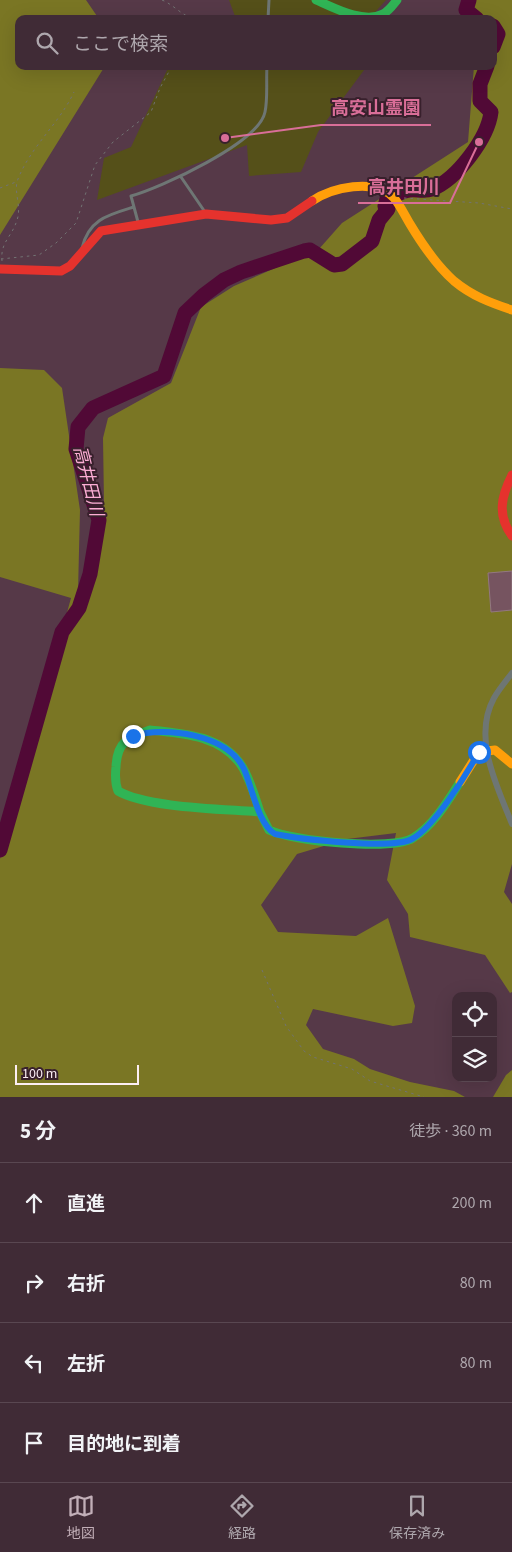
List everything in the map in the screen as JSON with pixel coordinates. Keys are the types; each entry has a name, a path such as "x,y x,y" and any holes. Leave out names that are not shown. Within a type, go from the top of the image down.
{"street":[{"path":"316,0 358,15"},
{"path":"378,15 383,14 397,0"},
{"path":"2,269 61,271 70,266 102,231 138,224 206,214 271,220 287,218 324,193 355,186 382,190 393,197 425,249 454,281 479,299 512,310"},
{"path":"512,475 502,492 500,506 501,519 512,536"},
{"path":"512,673 494,699 488,715 486,742 490,765 512,824"},
{"path":"260,812 160,802 124,796 118,790 115,780 119,746 133,736 150,730 188,734 227,749 243,768 269,830 288,837 362,843 404,842 412,839 426,828 467,772 479,752 494,750 512,764"}],"lane":[{"path":"268,15 269,0"},
{"path":"138,224 132,196 181,177 252,133 265,114 267,70"},
{"path":"181,177 206,214"},
{"path":"81,254 88,230 108,215 134,207"}],"path":[{"path":"162,0 173,5 179,12 185,15"},
{"path":"1,258 39,254 56,243 76,223 95,165 112,142 150,112 170,70"},
{"path":"2,269 2,244 18,220 17,181 28,156 66,108 74,92"},
{"path":"0,188 17,181"},
{"path":"393,197 479,203 512,209"},
{"path":"262,970 286,1026 304,1051 313,1057 352,1069 370,1081 424,1097"}],"shaded area":[{"path":"0,0 86,0 96,15 15,15 15,70 103,70 0,235"},
{"path":"229,0 386,0 373,15 235,15"},
{"path":"470,0 512,0 512,864 504,892 512,904 512,992 510,993 485,955 410,937 408,914 387,880 396,833 347,839 297,854 261,905 278,932 356,936 388,918 415,1006 412,1023 393,1026 313,1009 306,1025 323,1049 354,1059 370,1069 410,1082 454,1091 465,1097 0,1097 0,859 71,598 0,577 0,368 44,370 62,388 80,510 78,592 104,503 103,438 108,418 171,383 201,307 234,286 319,249 342,223 468,142 474,70 497,70 497,15 471,15"},
{"path":"167,70 364,70 318,132 301,172 249,176 247,145 97,200 104,158 131,147"},
{"path":"512,1070 512,1097 493,1097 506,1075"}],"building":[{"path":"512,571 512,610 491,612 488,573"}],"waterway":[{"name":"高井田川","path":"469,0 466,10 472,15"},
{"name":"高井田川","path":"497,32 497,37"},
{"name":"高井田川","path":"0,850 62,632 79,608 90,574 99,520 76,449 78,427 93,408 164,376 185,313 224,280 241,272 310,250 334,265 342,264 372,241 379,220 388,209 385,206 387,199 401,192 432,189 442,184 470,156 478,145 489,122 491,112 480,101 480,84 485,70"}],"traffic: fast":[{"path":"316,0 354,15"},
{"path":"380,15 389,10 397,0"},
{"path":"150,730 202,738 225,749 235,757 243,768 251,784 260,812 207,809 166,804 131,797 118,791 116,770 118,752 121,746 129,739 150,730"},
{"path":"260,812 269,830 298,838 364,844 402,842 413,838 427,827 460,782"}],"traffic: slow":[{"path":"312,201 330,192 353,187 365,186 386,192 394,198 430,254 454,281 468,291 512,310"},
{"path":"460,782 479,752 495,750 512,764"}],"traffic: jam":[{"path":"0,269 61,271 70,266 101,231 206,214 271,220 287,218 312,201"},
{"path":"512,475 505,491 502,506 504,521 512,536"}],"place":[{"name":"高安山霊園","path":"225,138"},
{"name":"高井田川","path":"479,142"}],"route":[{"path":"133,736 150,730 178,732 227,749 239,760 265,824 275,834 288,837 362,843 404,842 421,832 467,772 479,752"}]}
